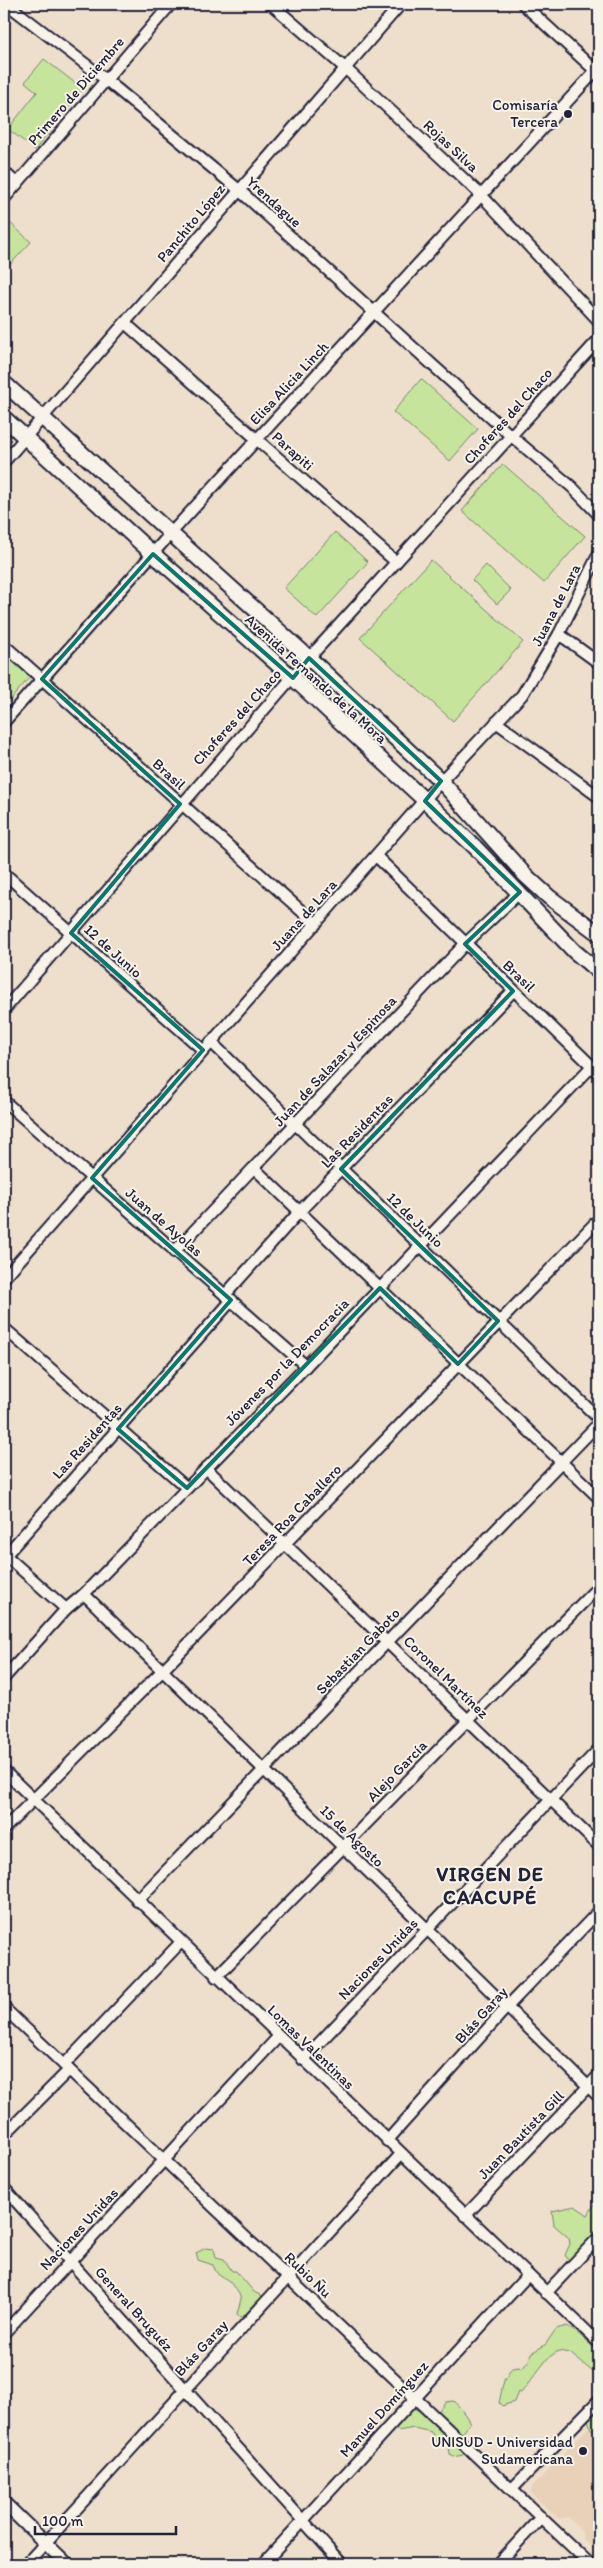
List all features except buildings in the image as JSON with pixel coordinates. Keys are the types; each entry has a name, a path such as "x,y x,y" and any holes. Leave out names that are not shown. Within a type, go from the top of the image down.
{"main road":[{"name":"Avenida Fernando de la Mora","path":"4,383 171,533 441,781 537,886 599,934"},
{"name":"Avenida Fernando de la Mora","path":"4,418 293,678 426,801 520,892 574,951 599,972"}],"street":[{"name":"Yrendague","path":"8,4 105,79 239,190 510,435 572,487 599,515"},
{"name":"Primero de Diciembre","path":"4,199 105,79 172,4"},
{"name":"Rojas Silva","path":"271,4 345,68 482,196 599,320"},
{"name":"Panchito López","path":"4,462 401,4"},
{"path":"523,4 598,70"},
{"name":"Elisa Alicia Linch","path":"4,722 171,533 598,70"},
{"path":"4,172 16,184"},
{"name":"Parapiti","path":"125,323 396,562"},
{"name":"Choferes del Chaco","path":"4,1010 180,804 293,678 308,658 599,339"},
{"name":"Juana de Lara","path":"4,1278 203,1050 528,685 558,634 599,553"},
{"path":"558,634 599,663"},
{"name":"Brasil","path":"4,645 316,924"},
{"path":"496,722 599,798"},
{"name":"Brasil","path":"376,856 595,1070"},
{"name":"12 de Junio","path":"4,873 203,1050"},
{"name":"Juan de Salazar y Espinosa","path":"174,1252 465,944 520,892"},
{"name":"Las Residentas","path":"4,1555 118,1429 300,1211 513,991"},
{"name":"12 de Junio","path":"211,1042 599,1421"},
{"name":"Jóvenes por la Democracia","path":"4,1678 66,1609 84,1594 306,1366 419,1245 595,1070"},
{"name":"Juan de Ayolas","path":"4,1101 306,1366"},
{"path":"254,1168 599,1498"},
{"name":"Teresa Roa Caballero","path":"4,1829 162,1671 599,1219"},
{"path":"4,1328 187,1488"},
{"name":"Sebastian Gaboto","path":"137,1900 388,1643 599,1421"},
{"name":"Coronel Martínez","path":"206,1468 599,1846"},
{"path":"4,1555 66,1609"},
{"name":"Alejo García","path":"216,1977 599,1586"},
{"name":"15 de Agosto","path":"84,1594 262,1770 589,2086 599,2098"},
{"name":"Naciones Unidas","path":"303,2060 599,1749"},
{"name":"Lomas Valentinas","path":"4,1771 216,1977 599,2343"},
{"name":"Blás Garay","path":"387,2141 507,2007 599,1912"},
{"path":"4,2135 181,1942"},
{"name":"Rubio Ñu","path":"4,2008 590,2564"},
{"name":"Naciones Unidas","path":"4,2333 278,2036"},
{"name":"Juan Bautista Gill","path":"465,2216 599,2076"},
{"name":"Blás Garay","path":"26,2564 185,2387 401,2154"},
{"name":"General Bruguéz","path":"4,2188 185,2387 342,2564"},
{"path":"546,2292 599,2237"},
{"name":"Manuel Domínguez","path":"263,2564 528,2275"},
{"path":"512,2489 599,2400"},
{"path":"4,2503 66,2564"},
{"path":"498,2564 541,2517"}],"highlighted area":[{"path":"153,554 293,678 309,658 441,781 425,801 520,892 465,944 513,991 341,1169 498,1321 458,1364 380,1288 187,1488 118,1429 231,1300 92,1178 203,1050 71,933 180,804 42,679"}],"shaded area":[{"name":"UNISUD - Universidad Sudamericana","path":"599,2416 599,2554 583,2539 582,2532 568,2517 559,2519 531,2493 532,2487"}],"green space":[{"path":"44,59 83,89 35,150 8,129 37,92 25,82"},
{"path":"7,220 31,242 4,271 4,223"},
{"path":"421,379 478,429 450,461 393,412"},
{"path":"503,464 585,536 544,583 462,511"},
{"path":"335,532 368,562 317,618 284,588"},
{"path":"431,560 523,642 453,721 360,638"},
{"path":"486,565 511,590 497,604 472,580"},
{"path":"4,653 30,677 4,707"},
{"path":"599,2203 598,2223 594,2236 573,2262 569,2261 565,2255 570,2244 569,2238 554,2225 552,2211 575,2206 588,2215 594,2205"},
{"path":"206,2248 214,2249 216,2257 224,2259 232,2271 236,2271 254,2292 264,2297 251,2317 240,2317 237,2314 241,2299 229,2281 216,2272 213,2265 198,2260 196,2253"},
{"path":"567,2326 599,2352 599,2377 570,2353 558,2351 548,2358 521,2393 518,2392 514,2402 502,2406 499,2403 504,2380 512,2368 519,2367 522,2369 529,2360 531,2353 545,2345 556,2329"},
{"path":"453,2401 465,2414 470,2423 459,2438 465,2447 463,2455 452,2457 449,2454 448,2446 437,2442 431,2432 414,2428 398,2431 392,2424 410,2406 421,2412 438,2412 445,2402"},
{"path":"599,2401 599,2432 591,2429 586,2414"}],"place":[{"name":"Comisaría Tercera","path":"568,114"},
{"name":"UNISUD - Universidad Sudamericana","path":"583,2451"}],"district":[{"name":"VIRGEN DE CAACUPÉ","path":"490,1886"}]}
